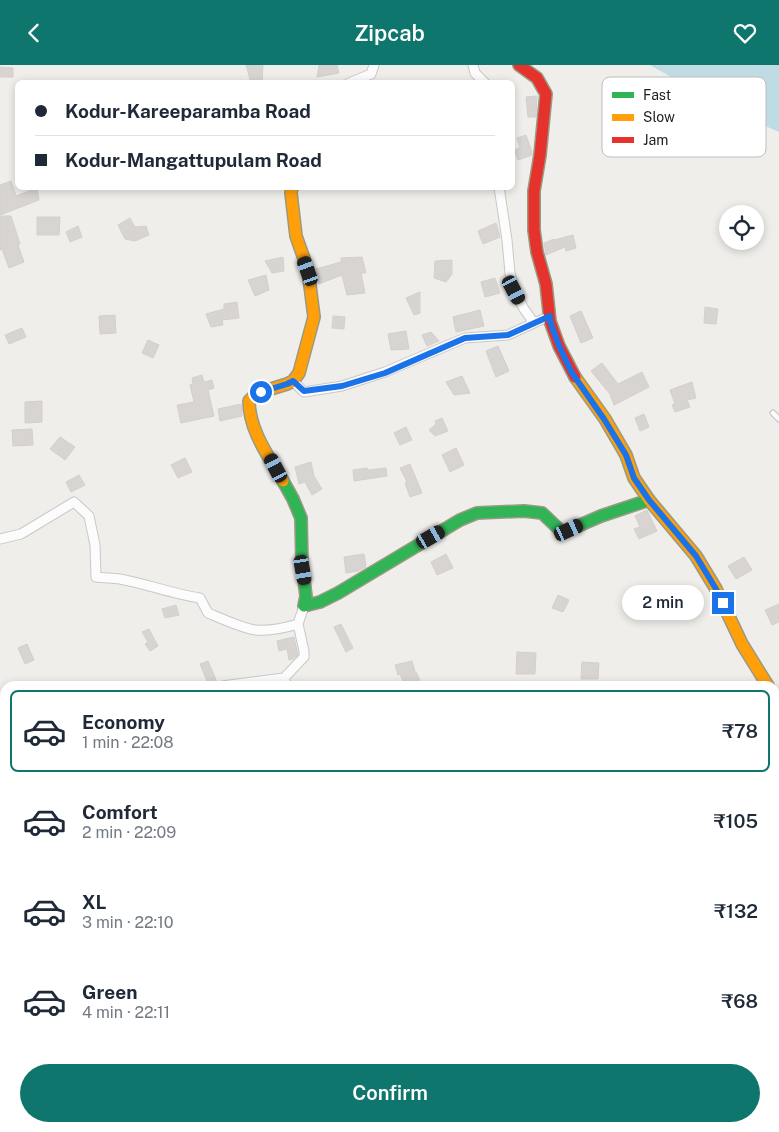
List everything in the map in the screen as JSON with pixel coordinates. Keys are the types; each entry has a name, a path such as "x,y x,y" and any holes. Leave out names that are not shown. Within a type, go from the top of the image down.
{"street":[{"path":"357,80 372,74 374,65"},
{"path":"473,65 475,73 482,80"},
{"path":"519,65 538,78 546,94 540,155 534,191 534,230 537,252 546,284 550,321 559,346 572,373 609,426 626,455 634,478 649,500 696,556 716,589 742,644 765,681"},
{"path":"287,681 304,657 298,624 306,596 302,564 301,518 293,499 261,443 250,415 249,401 255,395 293,381 299,373 314,317 308,271 296,235 292,190"},
{"path":"499,190 510,273 514,290 534,323"},
{"path":"293,381 304,391 342,386 385,373 465,338 508,335 550,316"},
{"path":"304,606 320,602 338,593 460,520 477,513 524,511 542,513 564,532 601,516 649,500"},
{"path":"0,539 21,534 74,502 89,516 95,545 96,577 118,579 184,596 200,598 208,613 255,630 284,628 298,624"}],"lane":[{"path":"773,413 779,419"}],"water":[{"path":"650,65 779,65 779,132 766,126 766,77 671,77"}],"building":[{"path":"246,65 263,65 262,80 250,80"},
{"path":"319,65 337,65 339,73 317,77"},
{"path":"0,67 13,68 13,77 0,77"},
{"path":"537,96 536,117 528,117 526,97"},
{"path":"526,135 532,155 518,160 515,152 515,150 520,148 517,138"},
{"path":"11,181 16,196 32,190 37,190 39,200 0,215 0,185"},
{"path":"0,216 11,216 24,262 9,268 2,249 0,250"},
{"path":"37,217 60,217 59,235 37,235"},
{"path":"130,218 135,227 146,226 149,235 135,241 125,239 118,225"},
{"path":"496,223 500,237 483,244 478,231"},
{"path":"78,226 82,237 70,242 66,232"},
{"path":"573,235 576,248 566,251 565,247 546,255 544,243"},
{"path":"283,257 284,271 272,273 265,261"},
{"path":"362,257 366,273 361,273 365,293 347,295 342,275 319,284 316,269 341,262 341,258"},
{"path":"452,260 452,274 446,282 434,278 435,261"},
{"path":"266,275 269,290 255,296 248,280"},
{"path":"495,278 500,293 485,297 481,282"},
{"path":"420,292 420,313 414,315 406,298"},
{"path":"237,302 239,318 222,320 223,325 211,327 206,314 224,309 224,304"},
{"path":"705,307 718,309 716,324 704,323"},
{"path":"480,310 484,326 456,332 453,317"},
{"path":"581,311 593,338 581,343 570,316"},
{"path":"115,315 116,333 100,334 99,316"},
{"path":"333,316 345,317 344,329 332,328"},
{"path":"22,328 26,337 9,344 5,335"},
{"path":"406,331 409,349 391,350 388,334"},
{"path":"431,332 439,341 427,346 422,335"},
{"path":"148,340 159,345 153,358 142,353"},
{"path":"498,346 509,371 496,377 486,351"},
{"path":"602,363 618,384 642,372 649,387 614,405 610,394 591,371"},
{"path":"202,375 204,382 212,380 214,388 208,390 214,416 181,423 177,405 194,402 190,385 193,384 192,378"},
{"path":"462,376 470,393 454,395 446,382"},
{"path":"692,382 696,398 687,400 690,407 675,412 672,405 675,404 670,390"},
{"path":"42,401 42,422 25,423 25,402"},
{"path":"241,404 242,416 220,421 218,409"},
{"path":"644,414 649,427 640,431 635,418"},
{"path":"442,418 448,431 435,436 429,430 436,424 435,421"},
{"path":"406,427 412,440 400,445 394,433"},
{"path":"32,429 33,445 13,446 12,430"},
{"path":"60,437 75,447 65,460 50,449"},
{"path":"456,448 464,465 450,472 442,455"},
{"path":"185,458 192,472 178,478 171,465"},
{"path":"311,462 314,476 322,489 312,495 305,482 299,484 295,467"},
{"path":"410,464 422,493 410,497 405,483 407,482 400,468"},
{"path":"367,468 368,470 386,468 387,476 354,481 353,470"},
{"path":"79,475 85,485 71,492 66,482"},
{"path":"647,510 657,531 639,539 634,529 640,527 635,516"},
{"path":"364,554 366,567 358,571 346,573 344,557"},
{"path":"446,554 453,568 437,575 431,562"},
{"path":"744,557 752,570 736,579 728,566"},
{"path":"558,595 569,600 563,612 552,608"},
{"path":"779,604 779,622 772,625 765,610"},
{"path":"176,605 179,615 165,618 162,609"},
{"path":"341,624 353,648 346,652 334,627"},
{"path":"149,629 158,646 150,651 145,644 148,642 142,632"},
{"path":"294,637 298,655 289,660 287,649 279,651 277,641"},
{"path":"27,644 34,660 25,664 18,648"},
{"path":"517,652 536,653 535,674 516,674"},
{"path":"208,661 217,681 207,681 200,664"},
{"path":"412,661 420,681 403,681 400,674 398,675 395,665"},
{"path":"582,662 599,663 598,679 581,679"}],"traffic: fast":[{"path":"283,481 301,518 302,564 306,596 304,606 320,602 338,593 460,520 477,513 524,511 542,513 564,532 601,516 649,500"}],"traffic: slow":[{"path":"283,481 256,433 252,422 249,401 261,392 293,381 299,373 314,317 308,270 296,236 292,190"},
{"path":"575,377 605,419 626,455 634,478 649,500 696,556 716,589 742,644 765,681"}],"traffic: jam":[{"path":"519,65 537,78 546,94 540,155 534,191 534,230 537,252 546,284 550,321 559,346 575,377"}],"route":[{"path":"261,392 293,381 304,391 342,386 385,373 465,338 508,335 550,316 559,346 572,373 626,455 634,478 649,500 696,556 723,603"}]}
